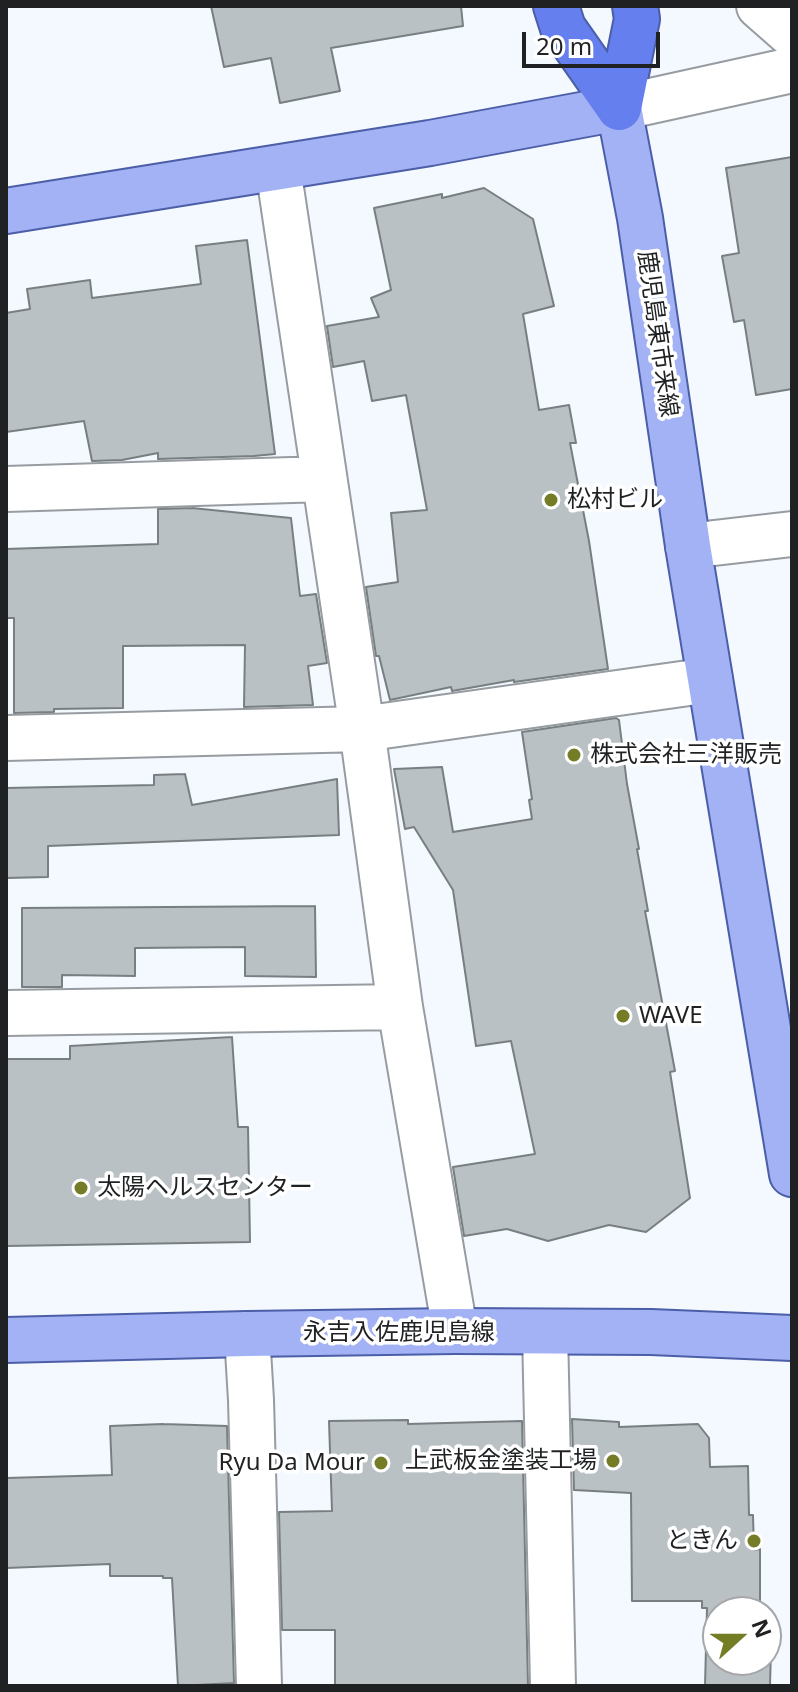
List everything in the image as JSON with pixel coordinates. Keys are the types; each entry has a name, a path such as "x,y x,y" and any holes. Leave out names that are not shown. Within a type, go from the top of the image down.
{"highway":[{"path":"619,108 637,19 635,6"},
{"path":"560,17 619,108"}],"main road":[{"path":"6,211 278,168 619,108"},
{"name":"鹿児島東市来線","path":"619,108 640,218 688,546 792,1174"},
{"name":"永吉入佐鹿児島線","path":"6,1340 455,1331 651,1332 792,1338"}],"street":[{"path":"759,6 792,35"},
{"path":"619,108 792,70"},
{"path":"278,168 400,1007 455,1331"},
{"path":"6,489 324,479"},
{"path":"688,546 792,534"},
{"path":"6,738 362,729 710,680"},
{"path":"6,1013 400,1007"},
{"path":"545,1332 553,1686"},
{"path":"247,1334 259,1686"}],"building":[{"path":"211,6 461,6 463,26 331,48 340,91 280,103 271,58 224,67"},
{"path":"792,157 792,389 756,395 744,320 734,322 722,256 739,253 726,168"},
{"path":"484,188 533,219 554,306 523,314 539,410 569,405 576,443 570,443 589,541 608,669 452,691 451,687 390,700 379,656 376,656 366,587 398,582 391,513 427,510 406,395 372,401 364,361 333,367 327,326 379,317 371,298 391,290 374,208"},
{"path":"247,240 275,454 158,459 158,453 122,460 92,461 84,421 6,432 6,313 30,309 27,289 90,280 92,298 201,284 196,246"},
{"path":"192,508 291,518 300,596 316,594 327,663 308,666 313,705 244,707 245,645 123,646 123,708 14,713 14,618 6,618 6,549 158,544 158,509"},
{"path":"619,720 639,849 648,911 645,911 675,1071 670,1072 690,1198 646,1232 609,1225 548,1241 507,1229 464,1236 453,1167 535,1154 511,1041 476,1046 453,890 414,827 405,829 394,769 442,767 453,832 532,819 522,732"},
{"path":"185,774 192,805 337,779 339,835 48,846 48,877 6,878 6,788 154,785 154,775"},
{"path":"315,906 316,977 245,976 245,947 135,948 135,976 62,975 62,987 22,987 22,908"},
{"path":"232,1037 238,1127 248,1127 250,1242 6,1246 6,1059 70,1059 70,1046"},
{"path":"572,1419 619,1422 619,1427 698,1424 709,1438 710,1467 748,1466 749,1515 753,1515 754,1550 760,1549 760,1596 702,1596 702,1601 632,1601 631,1493 574,1490"},
{"path":"408,1420 408,1424 522,1421 528,1686 335,1686 335,1630 282,1630 279,1512 332,1511 329,1421"},
{"path":"110,1426 227,1426 234,1683 178,1686 172,1578 110,1576 110,1564 6,1568 6,1478 112,1475"},
{"path":"705,1676 770,1676 770,1685 705,1686"}],"place":[{"name":"松村ビル","path":"551,500"},
{"name":"株式会社三洋販売","path":"574,755"},
{"name":"WAVE","path":"623,1016"},
{"name":"太陽ヘルスセンター","path":"81,1188"},
{"name":"上武板金塗装工場","path":"613,1461"},
{"name":"Ryu Da Mour","path":"381,1463"},
{"name":"ときん","path":"754,1541"}]}
